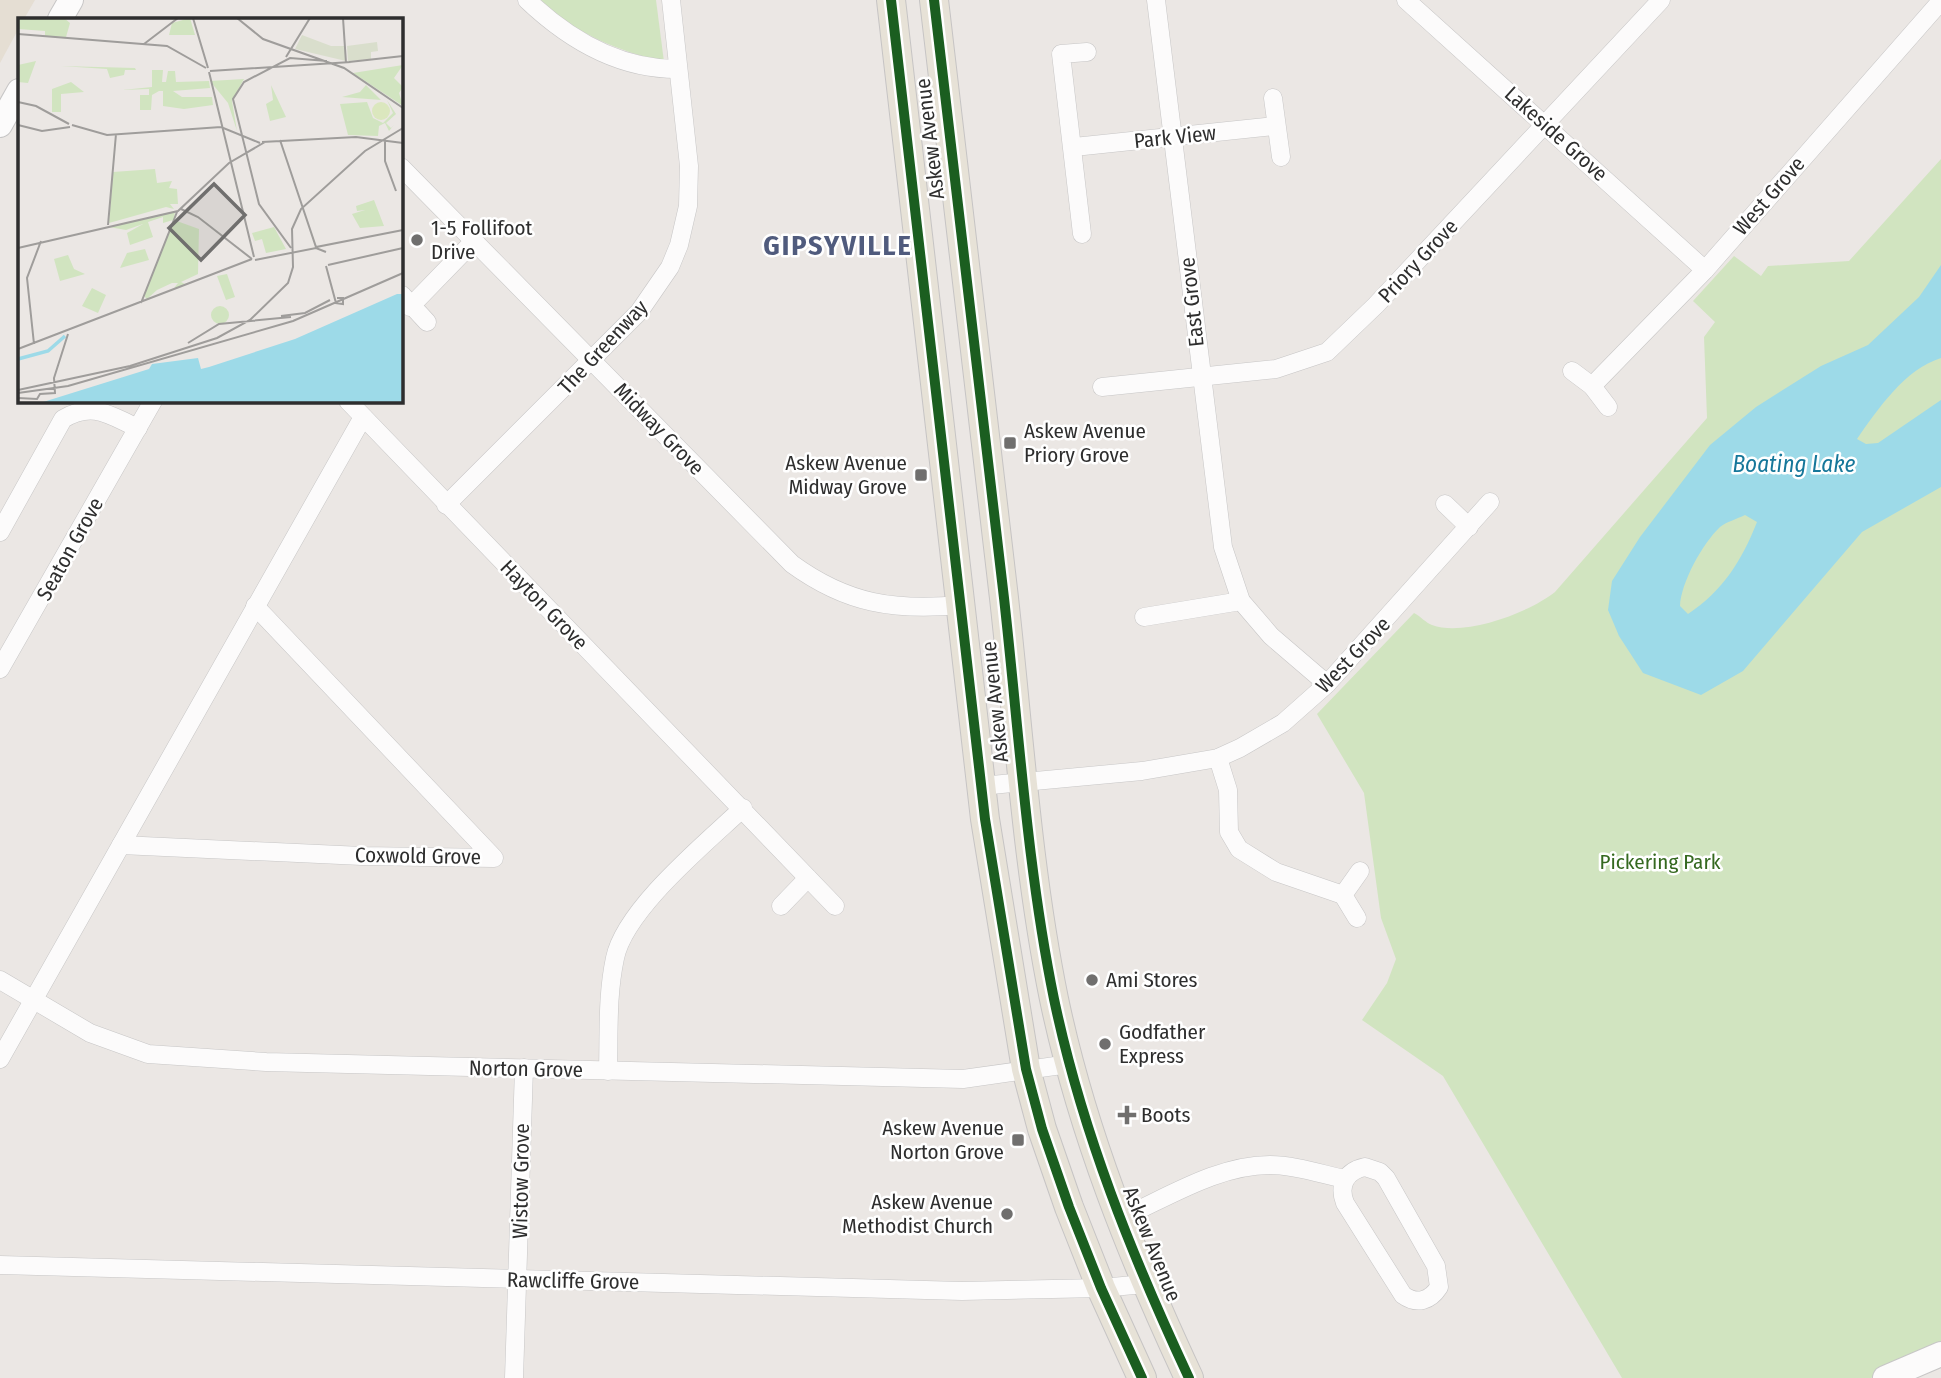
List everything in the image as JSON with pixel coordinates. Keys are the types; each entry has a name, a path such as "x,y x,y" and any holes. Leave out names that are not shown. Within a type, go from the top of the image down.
{"main road":[{"name":"Askew Avenue","path":"891,0 940,403 981,786 1026,1069 1046,1142 1101,1288 1142,1378"},
{"name":"Askew Avenue","path":"934,0 1022,782 1054,996 1069,1065 1119,1219 1145,1284 1189,1378"},
{"path":"940,403 979,400"}],"street":[{"path":"61,18 71,0"},
{"path":"527,0 557,28 577,40 631,64 654,69 677,69"},
{"name":"The Greenway","path":"446,505 639,312 670,267 680,245 688,206 689,166 671,0"},
{"name":"East Grove","path":"1156,0 1223,547 1241,600 1271,636 1327,684"},
{"name":"Lakeside Grove","path":"1406,0 1705,270"},
{"name":"Priory Grove","path":"1102,387 1276,369 1327,352 1376,305 1661,0"},
{"name":"West Grove","path":"1592,386 1705,270 1941,1"},
{"path":"1082,233 1061,54 1087,51"},
{"path":"0,125 18,93"},
{"path":"1273,99 1281,157"},
{"name":"Park View","path":"1074,148 1275,126"},
{"name":"Midway Grove","path":"402,168 593,360 762,537 811,578 845,596 878,604 912,608 961,605"},
{"path":"427,322 406,301 473,242"},
{"path":"1572,371 1592,386 1608,407"},
{"name":"Seaton Grove","path":"0,669 152,402"},
{"name":"Hayton Grove","path":"349,402 835,906"},
{"path":"0,532 63,419 80,408 96,410 138,428"},
{"path":"0,1059 32,998 363,417"},
{"name":"West Grove","path":"981,786 1142,771 1217,758 1283,723 1327,684 1490,502"},
{"path":"1445,504 1469,527"},
{"path":"1144,617 1241,600"},
{"name":"Coxwold Grove","path":"121,845 362,856 494,858 255,606"},
{"path":"1217,758 1228,790 1229,832 1239,849 1276,872 1343,895 1357,918"},
{"path":"608,1071 615,955 628,924 743,808"},
{"path":"1343,895 1360,871"},
{"path":"781,906 808,878"},
{"name":"Norton Grove","path":"0,980 90,1033 148,1054 266,1062 963,1079 1069,1065"},
{"name":"Wistow Grove","path":"514,1378 524,1068"},
{"path":"1119,1219 1208,1178 1253,1166 1272,1165 1345,1179"},
{"path":"1365,1167 1373,1168 1386,1178 1440,1272 1439,1287 1430,1298 1409,1299 1398,1290 1345,1203 1342,1187 1345,1179 1357,1168 1365,1167"},
{"name":"Rawcliffe Grove","path":"0,1265 962,1291 1101,1288 1145,1284"},
{"path":"1885,1378 1941,1354"}],"shaded area":[{"path":"0,0 35,0 25,18 18,18 18,30 0,63"}],"green space":[{"path":"541,0 656,0 664,62 598,40 568,22"},
{"name":"Pickering Park","path":"1941,159 1941,1348 1871,1378 1622,1378 1443,1076 1362,1020 1387,983 1396,959 1381,918 1364,793 1317,714 1414,613 1432,625 1462,628 1514,614 1555,592 1707,418 1704,337 1715,322 1693,301 1734,256 1761,276 1768,266 1849,261"}],"water":[{"name":"Boating Lake","path":"1941,265 1941,358 1916,371 1893,391 1857,439 1866,444 1878,443 1941,400 1941,487 1862,532 1743,671 1701,695 1643,673 1619,636 1608,610 1612,581 1640,537 1710,445 1756,407 1821,366 1868,345 1919,297","holes":["1745,515 1757,522 1730,574 1711,595 1688,614 1680,606 1681,597 1688,575 1706,543 1728,522"]}],"cycle path":[{"path":"891,0 985,819 1026,1069 1042,1129 1069,1207 1101,1288 1142,1378"},
{"path":"934,0 1004,598 1030,849 1054,999 1079,1097 1111,1193 1189,1378"}],"place":[{"name":"1-5 Follifoot Drive","path":"417,240"},
{"name":"Askew Avenue Priory Grove","path":"1010,443"},
{"name":"Askew Avenue Midway Grove","path":"921,475"},
{"name":"Ami Stores","path":"1092,980"},
{"name":"Godfather Express","path":"1105,1044"},
{"name":"Boots","path":"1127,1115"},
{"name":"Askew Avenue Norton Grove","path":"1018,1140"},
{"name":"Askew Avenue Methodist Church","path":"1007,1214"}],"district":[{"name":"GIPSYVILLE","path":"838,245"}]}
